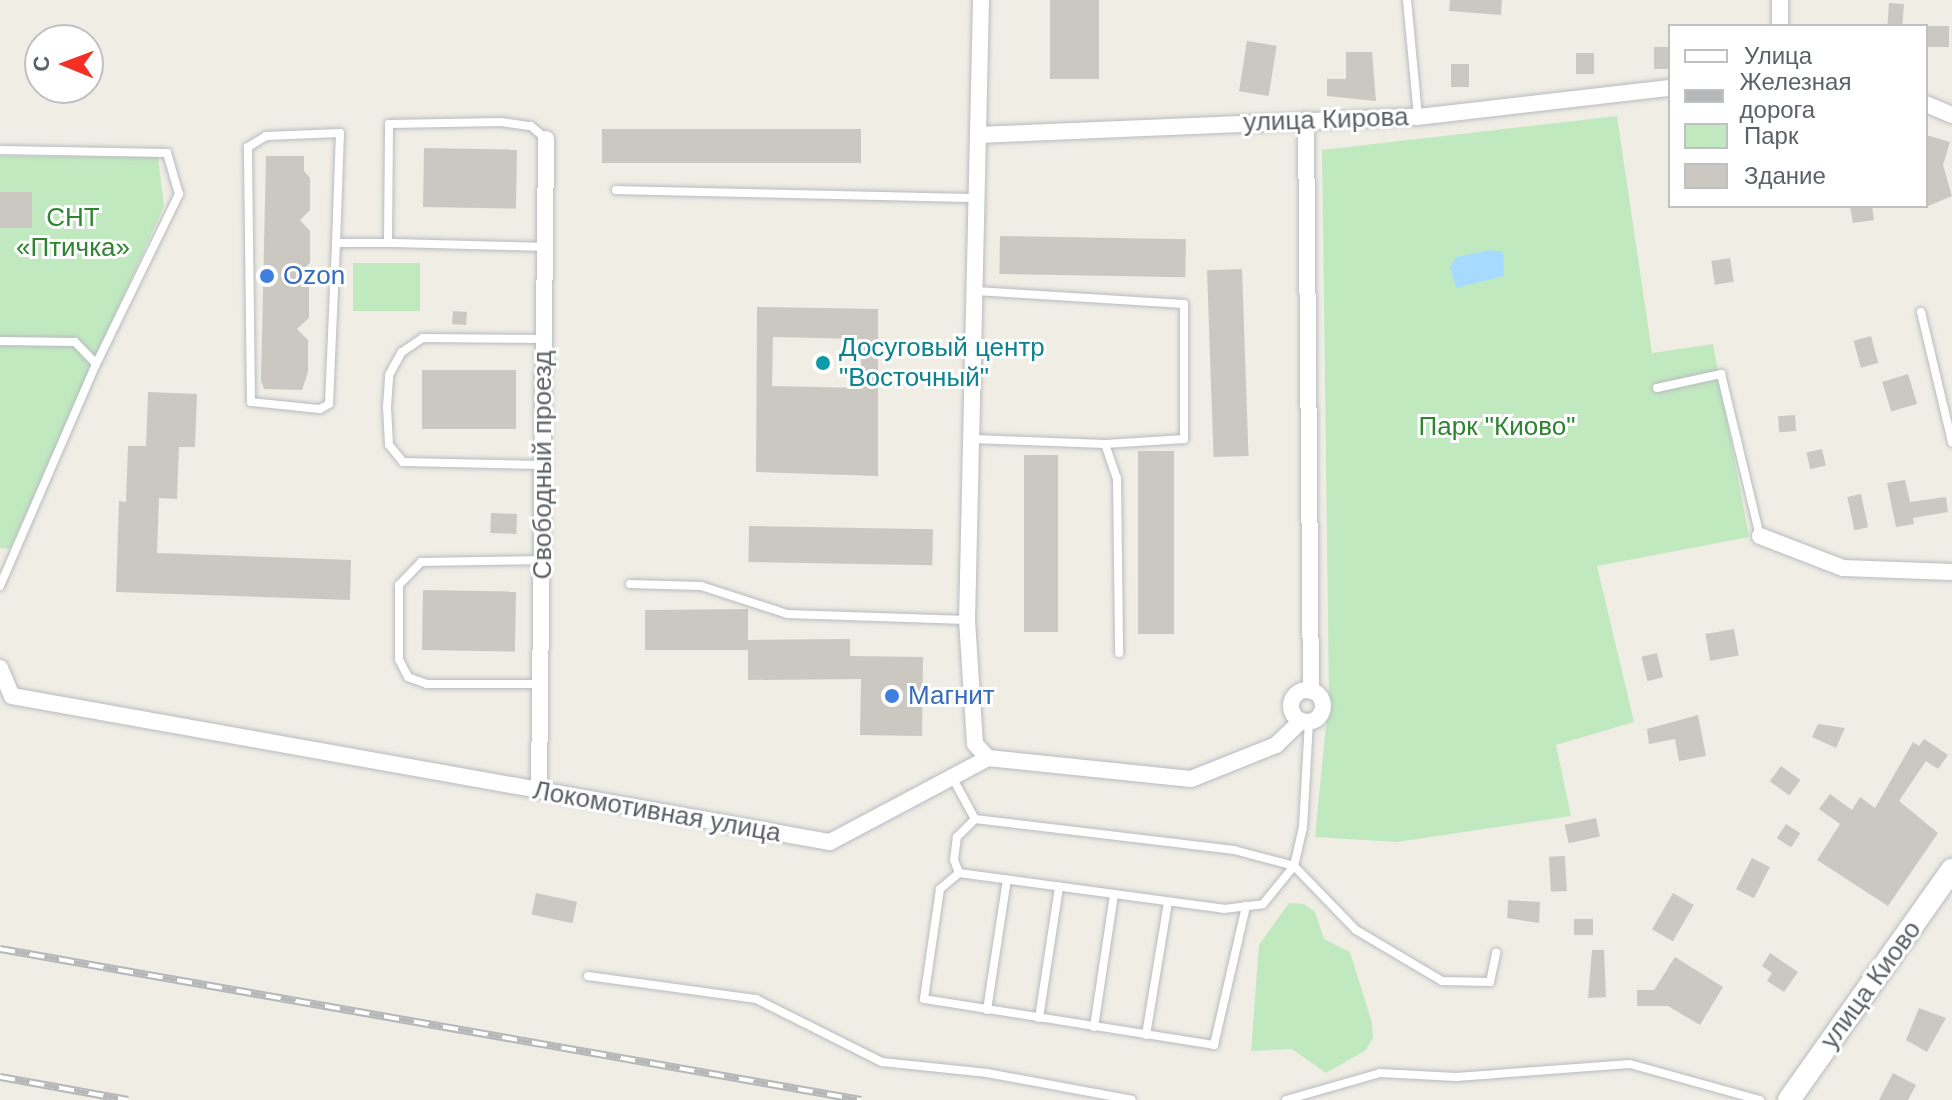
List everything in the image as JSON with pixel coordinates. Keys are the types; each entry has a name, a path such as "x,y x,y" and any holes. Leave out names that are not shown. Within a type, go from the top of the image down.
{"main road":[{"name":"улица Киово","path":"1789,1100 1952,870"}],"street":[{"path":"981,0 967,620 975,744 988,758 1191,779 1276,745 1305,721 1320,716 1323,704 1311,691 1306,120"},
{"path":"1780,0 1780,24"},
{"name":"улица Кирова","path":"980,135 1418,117 1668,88"},
{"path":"1928,105 1952,115"},
{"name":"Свободный проезд","path":"539,790 546,139"},
{"path":"1760,536 1843,568 1952,572"},
{"name":"Локомотивная улица","path":"0,668 12,696 830,842 988,758"},
{"path":"1305,721 1292,713 1292,701 1299,692 1311,691"}],"lane":[{"path":"1407,0 1418,117"},
{"path":"388,243 389,124 501,122 531,126 546,139"},
{"path":"340,133 336,243 329,404 320,409 251,402 248,147 266,136 340,133"},
{"path":"0,150 167,153 179,194 5,561 0,586"},
{"path":"616,190 978,198"},
{"path":"336,243 545,247"},
{"path":"973,439 1105,444 1184,439 1184,304 976,291"},
{"path":"1921,312 1952,442"},
{"path":"542,465 403,462 389,445 387,407 389,375 402,352 423,338 543,339"},
{"path":"0,341 75,342 96,364"},
{"path":"1657,388 1721,374 1760,536"},
{"path":"1105,444 1117,478 1119,653"},
{"path":"540,684 427,684 408,677 399,659 399,585 421,562 543,560"},
{"path":"630,584 701,586 787,614 967,620"},
{"path":"1246,906 1214,1045 924,999 940,889 959,873 1224,909 1246,906 1263,904 1294,866 1303,828 1305,721"},
{"path":"952,777 975,819"},
{"path":"975,819 1234,850 1294,866 1356,930 1442,981 1490,982 1496,953"},
{"path":"959,873 954,860 957,837 975,819"},
{"path":"987,1010 1007,880"},
{"path":"1039,1018 1059,887"},
{"path":"1094,1027 1114,895"},
{"path":"1146,1035 1168,902"},
{"path":"588,976 756,999 882,1062 987,1073 1132,1100"},
{"path":"1286,1100 1380,1073 1504,1076 1630,1064 1760,1100"}],"green space":[{"name":"Парк \"Киово\"","path":"1617,116 1652,353 1713,344 1749,537 1597,566 1634,722 1556,745 1571,816 1397,842 1315,837 1329,695 1322,150"},
{"name":"СНТ «Птичка»","path":"0,156 158,157 164,206 10,549 0,548"},
{"path":"353,263 420,263 420,311 353,311"},
{"path":"1289,903 1304,904 1315,912 1324,939 1350,952 1372,1023 1373,1038 1366,1050 1326,1073 1292,1049 1251,1051 1259,945"}],"water":[{"path":"1489,250 1503,252 1504,276 1456,288 1450,267 1456,257"}],"building":[{"path":"1050,0 1099,0 1099,79 1050,79"},
{"path":"1450,0 1502,0 1501,15 1449,11"},
{"path":"1889,3 1904,4 1903,24 1888,24"},
{"path":"1928,26 1949,26 1949,47 1928,47"},
{"path":"1247,41 1277,46 1269,96 1239,91"},
{"path":"1654,47 1668,47 1668,69 1654,69"},
{"path":"1346,52 1372,52 1376,101 1327,96 1327,79 1346,79"},
{"path":"1576,53 1594,53 1594,74 1576,74"},
{"path":"1451,64 1469,64 1469,87 1451,87"},
{"path":"602,129 861,129 861,163 602,163"},
{"path":"1928,136 1950,142 1943,165 1952,196 1928,206"},
{"path":"424,148 517,150 516,209 423,207"},
{"path":"266,156 304,156 304,171 310,178 310,210 300,220 310,231 310,263 298,274 309,286 309,318 297,329 308,340 308,372 302,390 264,389 261,381"},
{"path":"0,192 32,192 32,228 0,228"},
{"path":"1850,208 1872,208 1874,220 1853,223"},
{"path":"1000,236 1186,239 1185,277 999,274"},
{"path":"1730,258 1734,282 1715,285 1711,261"},
{"path":"1242,269 1249,456 1214,457 1207,270"},
{"path":"757,307 878,309 878,476 756,472","holes":["773,337 861,339 861,388 772,386"]},
{"path":"453,311 467,312 466,325 452,324"},
{"path":"1871,336 1878,363 1861,368 1854,341"},
{"path":"422,370 516,370 516,429 422,429"},
{"path":"1908,374 1917,404 1891,412 1882,382"},
{"path":"148,392 197,394 195,447 179,447 177,499 159,498 157,553 351,560 350,600 116,592 119,501 126,502 128,446 146,446"},
{"path":"1795,415 1796,431 1779,432 1778,416"},
{"path":"1822,449 1826,466 1810,469 1806,453"},
{"path":"1138,451 1174,451 1174,634 1138,634"},
{"path":"1024,455 1058,455 1058,632 1024,632"},
{"path":"1905,480 1910,502 1946,497 1948,512 1913,518 1914,524 1896,527 1887,483"},
{"path":"1861,494 1868,527 1854,530 1847,497"},
{"path":"491,513 517,514 516,534 490,533"},
{"path":"749,526 933,529 932,565 748,562"},
{"path":"423,590 516,592 515,652 422,650"},
{"path":"748,609 748,640 850,639 850,656 923,657 922,736 860,735 861,679 748,680 748,650 645,650 645,610"},
{"path":"1734,629 1739,656 1710,661 1705,634"},
{"path":"1657,653 1663,677 1648,681 1641,657"},
{"path":"1698,715 1706,756 1679,761 1675,739 1649,744 1647,729"},
{"path":"1818,724 1845,728 1836,748 1812,737"},
{"path":"1924,739 1948,755 1938,769 1926,761 1899,801 1938,833 1888,906 1817,860 1840,824 1819,809 1830,794 1852,810 1860,797 1875,808 1913,742 1919,746"},
{"path":"1781,766 1800,780 1789,795 1770,781"},
{"path":"1596,818 1600,837 1569,843 1565,825"},
{"path":"1786,824 1800,833 1791,848 1777,838"},
{"path":"1565,856 1567,891 1551,892 1549,857"},
{"path":"1752,858 1770,867 1754,898 1736,889"},
{"path":"536,893 577,902 573,923 531,915"},
{"path":"1673,893 1694,905 1673,941 1652,929"},
{"path":"1508,900 1540,902 1539,923 1507,918"},
{"path":"1574,919 1593,919 1593,935 1574,935"},
{"path":"1592,950 1604,950 1606,997 1588,998"},
{"path":"1770,953 1798,972 1784,992 1767,981 1772,973 1762,966"},
{"path":"1675,957 1723,987 1700,1025 1668,1006 1637,1006 1637,990 1654,990"},
{"path":"1919,1008 1946,1018 1927,1052 1906,1040"},
{"path":"1893,1073 1916,1085 1908,1100 1879,1100"}],"railway":[{"path":"0,949 861,1100"},
{"path":"0,1077 128,1100"}],"place":[{"name":"Ozon","path":"267,276"},
{"name":"Досуговый центр \"Восточный\"","path":"823,363"},
{"name":"Магнит","path":"892,696"}]}
